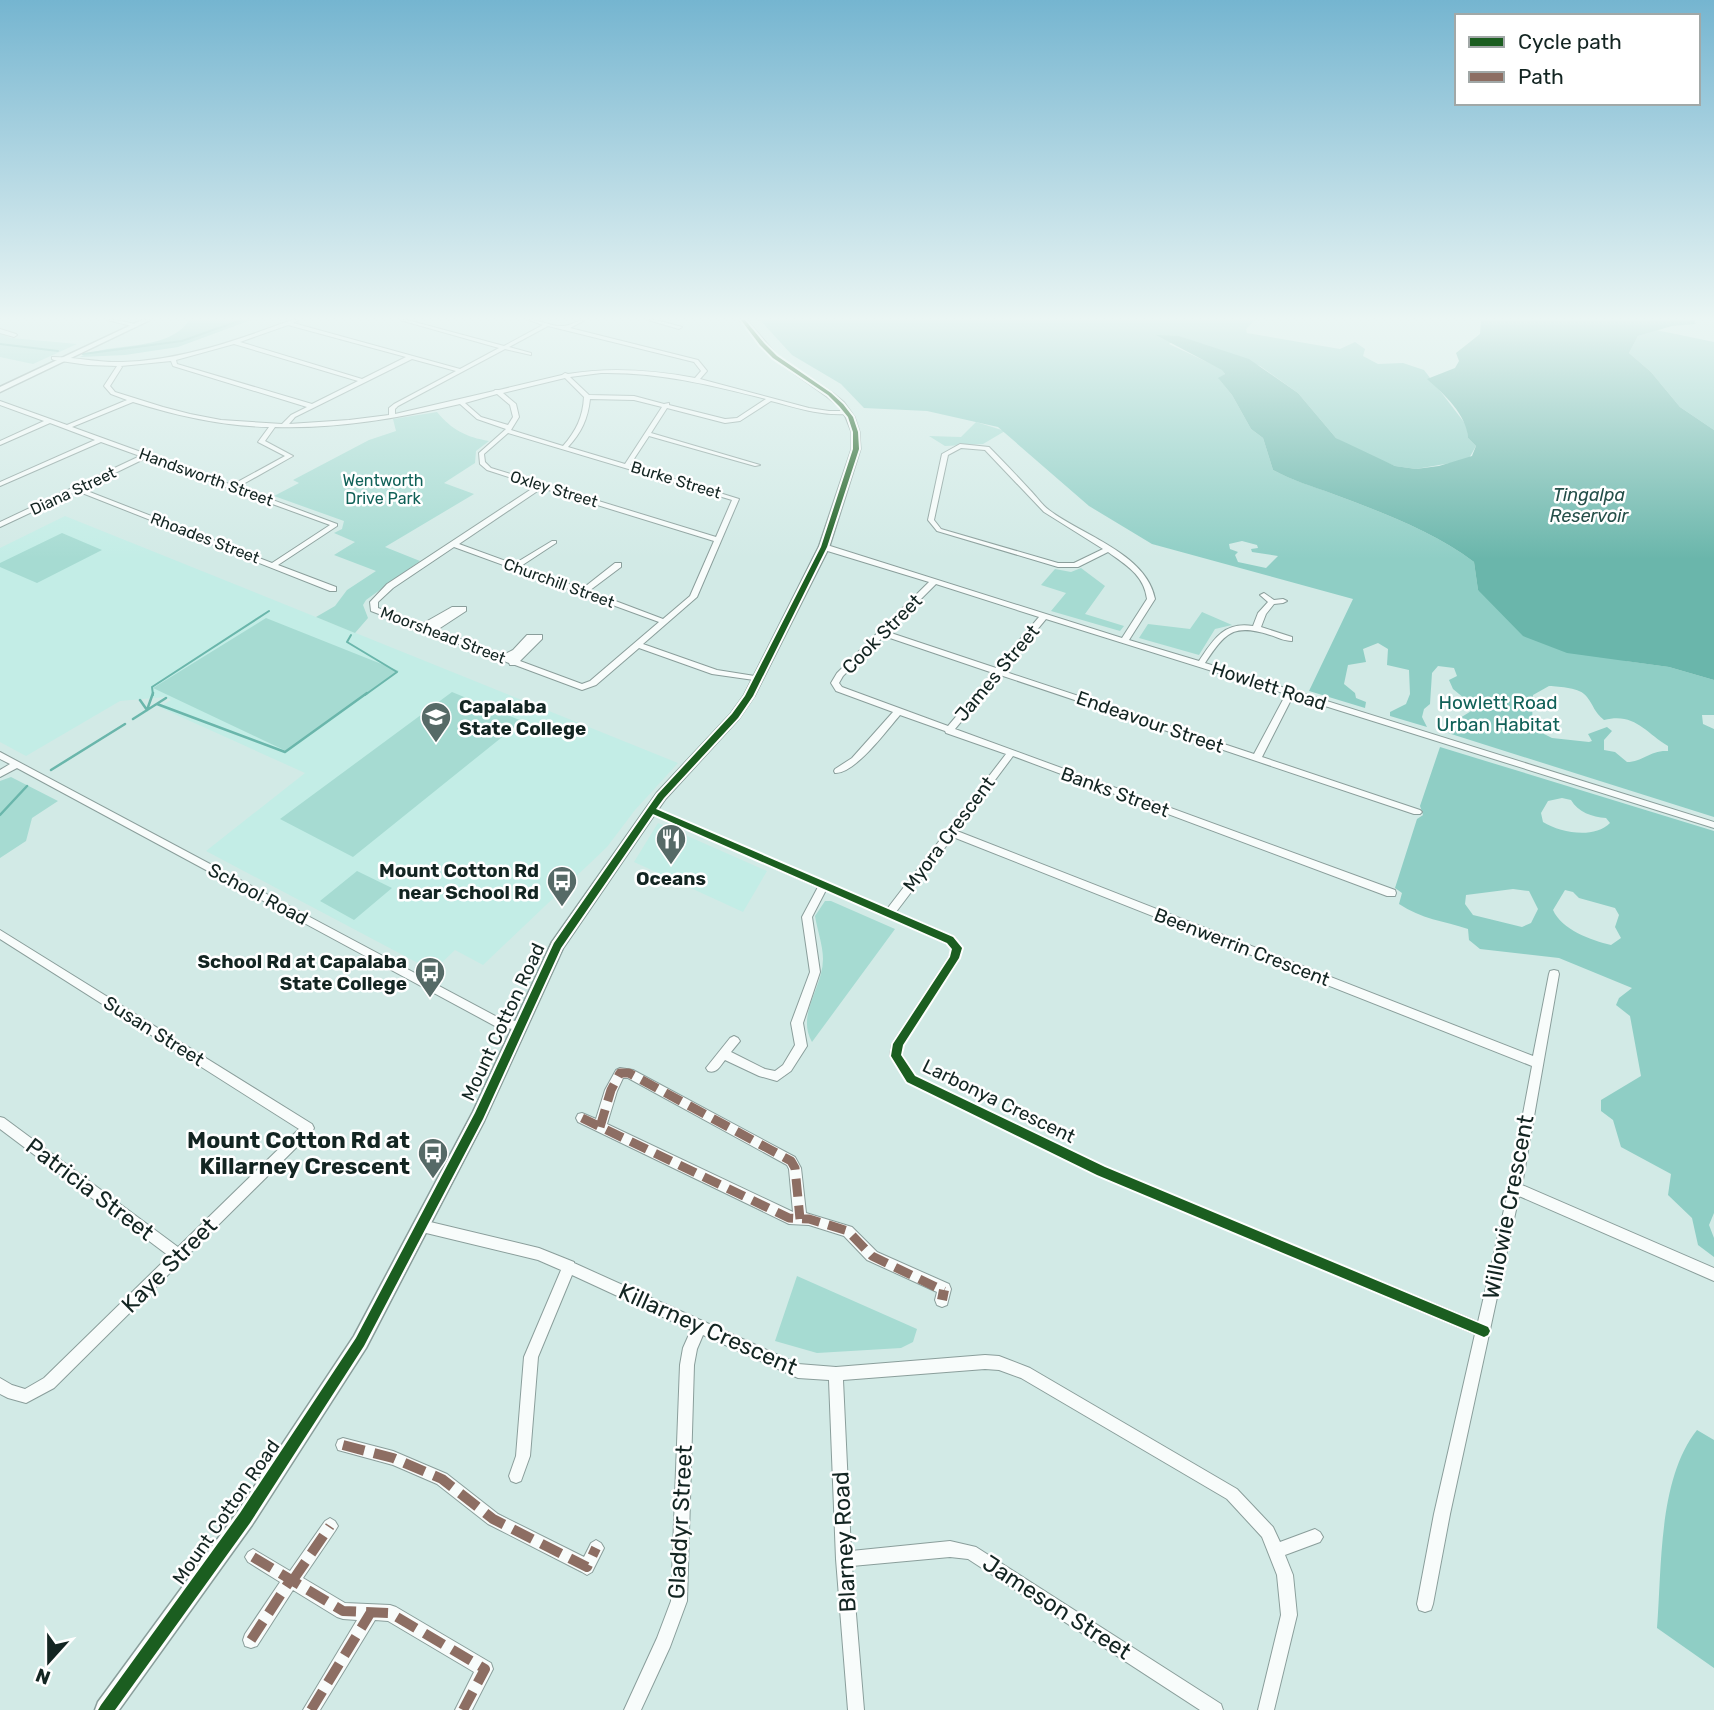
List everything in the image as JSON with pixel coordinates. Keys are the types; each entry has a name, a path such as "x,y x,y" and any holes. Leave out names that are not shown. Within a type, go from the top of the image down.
{"main road":[{"path":"832,400 848,412"},
{"name":"Mount Cotton Road","path":"106,1710 305,1431 360,1342 479,1116 557,946 651,810 735,716 758,679 824,547 856,449 858,436 848,412"}],"street":[{"path":"68,428 132,400"},
{"path":"137,400 198,418 274,425 392,416 468,400"},
{"path":"290,400 311,406"},
{"path":"284,425 289,418 324,400"},
{"path":"392,416 396,405 405,400"},
{"path":"506,400 514,408 516,417 509,430"},
{"path":"565,447 581,431 586,417 587,400"},
{"path":"644,400 725,421 738,420 769,400"},
{"path":"773,400 823,412 848,412"},
{"name":"Burke Street","path":"461,402 479,418 509,430 736,499 693,597 593,683"},
{"name":"Handsworth Street","path":"0,403 334,524 331,530 273,565"},
{"path":"626,465 667,404"},
{"path":"0,443 50,421"},
{"path":"234,486 290,456 261,442 274,425"},
{"name":"Oxley Street","path":"509,430 481,454 482,463 489,469 718,540"},
{"path":"648,434 757,465"},
{"path":"0,484 100,439"},
{"path":"1108,549 1075,565 1058,565 939,530 931,520 945,454 960,446 987,448 1046,512 1108,549 1141,575 1151,594 1150,604 1124,641"},
{"name":"Diana Street","path":"0,525 146,456"},
{"name":"Moorshead Street","path":"542,485 390,586 372,604 378,610 576,687 593,683"},
{"name":"Rhoades Street","path":"77,489 333,589"},
{"path":"515,567 554,542"},
{"name":"Churchill Street","path":"453,544 665,622"},
{"name":"Howlett Road","path":"824,547 1714,825"},
{"path":"583,592 618,565"},
{"name":"Cook Street","path":"839,689 835,682 840,676 935,581"},
{"path":"1264,595 1272,602"},
{"path":"1256,629 1262,613 1272,602 1283,601"},
{"name":"James Street","path":"949,731 1044,616"},
{"path":"1201,664 1220,635 1240,627 1281,633 1289,639"},
{"name":"Endeavour Street","path":"882,633 1417,812"},
{"path":"503,658 516,652 530,637 539,636 513,663"},
{"path":"639,645 715,672 758,679"},
{"name":"Banks Street","path":"839,689 1391,893"},
{"path":"1257,758 1291,692"},
{"path":"838,771 855,760 899,711"},
{"name":"Myora Crescent","path":"889,914 1010,754"},
{"name":"School Road","path":"0,755 490,1018 519,1026"},
{"path":"0,774 16,764"},
{"name":"Larbonya Crescent","path":"651,810 950,940 957,948 954,958 898,1044 896,1056 911,1079 1101,1171 1483,1331"},
{"name":"Beenwerrin Crescent","path":"950,832 1535,1062"},
{"path":"724,1054 763,1073 777,1076 797,1056 801,1046 797,1023 815,972 807,916 824,885"},
{"name":"Susan Street","path":"0,934 308,1128"},
{"name":"Willowie Crescent","path":"1425,1604 1442,1514 1515,1188 1535,1062 1554,974"},
{"path":"712,1068 734,1041"},
{"path":"600,1127 611,1090 620,1073 629,1073 791,1161 800,1219"},
{"path":"582,1118 789,1218 848,1231 872,1256 944,1289 942,1300"},
{"name":"Patricia Street","path":"0,1122 179,1255"},
{"name":"Kaye Street","path":"0,1385 8,1391 26,1396 49,1383 308,1128"},
{"path":"1515,1188 1714,1275"},
{"name":"Killarney Crescent","path":"422,1226 539,1254 798,1371 836,1374 985,1362 1012,1367 1232,1494 1268,1532 1278,1550 1289,1594 1289,1615 1266,1710"},
{"path":"516,1476 523,1456 531,1357 569,1266"},
{"name":"Gladdyr Street","path":"632,1710 664,1641 678,1601 687,1365 690,1348 699,1328"},
{"name":"Blarney Road","path":"836,1374 844,1559 856,1710"},
{"path":"343,1445 393,1458 442,1479 493,1519 587,1567 596,1548"},
{"path":"251,1640 330,1526"},
{"path":"1278,1550 1315,1537"},
{"name":"Jameson Street","path":"844,1559 950,1549 971,1552 1214,1710"},
{"path":"253,1557 343,1611 390,1613 485,1669 463,1710"},
{"path":"311,1710 371,1612"}],"shaded area":[{"name":"Capalaba State College","path":"65,516 678,763 635,810 607,847 483,965 455,950 433,971 206,851 305,773 159,707 171,700 165,697 120,701 26,756 0,742 0,548"},
{"path":"658,823 767,871 743,912 634,862"}],"green space":[{"name":"Howlett Road Urban Habitat","path":"856,400 1235,400 1251,429 1263,438 1273,470 1388,515 1441,541 1474,562 1478,590 1626,661 1669,667 1714,680 1714,715 1702,715 1703,724 1714,729 1714,817 1448,733 1460,729 1460,718 1476,708 1453,689 1449,680 1457,676 1454,668 1438,666 1432,673 1430,704 1424,709 1422,717 1427,727 1390,716 1390,712 1406,704 1410,694 1409,670 1387,665 1388,649 1378,643 1363,649 1366,662 1348,665 1344,684 1355,693 1356,698 1366,702 1365,708 1309,691 1353,599 1152,544 1089,506 998,427 927,411 864,408","holes":["1242,541 1257,545 1258,548 1251,549 1252,552 1278,556 1266,568 1238,562 1235,555 1238,552 1230,549 1229,544","1549,686 1570,688 1584,694 1604,720 1614,718 1631,721 1668,746 1668,751 1656,752 1627,762 1615,752 1604,750 1604,740 1612,731 1607,727 1588,734 1592,741 1589,742 1552,738 1534,729 1533,695"]},
{"path":"1304,400 1447,400 1467,426 1468,438 1476,446 1468,460 1416,469 1395,466 1336,438"},
{"path":"1674,400 1714,400 1714,430 1680,407"},
{"name":"Wentworth Drive Park","path":"437,412 460,432 489,441 476,451 475,463 444,483 474,494 385,547 420,561 366,600 363,605 368,618 355,633 316,617 335,606 347,590 376,571 334,555 355,542 334,533 342,529 344,521 274,496 299,483 293,480 369,440 396,431 393,419"},
{"path":"976,422 1005,431 983,444 945,446 929,436 961,437"},
{"path":"62,533 102,550 37,583 0,567 0,563"},
{"path":"1081,568 1105,586 1085,614 1124,626 1120,631 1051,611 1066,593 1041,585 1055,569 1071,572"},
{"path":"1202,612 1232,625 1215,629 1199,655 1139,638 1148,624 1190,629"},
{"path":"266,618 399,671 286,751 153,688"},
{"path":"452,692 522,721 353,857 280,819"},
{"path":"1440,747 1714,831 1714,1213 1709,1225 1714,1238 1714,1257 1698,1245 1692,1218 1668,1195 1671,1174 1621,1147 1613,1120 1601,1111 1601,1100 1641,1076 1630,1016 1616,1005 1619,998 1632,988 1559,958 1480,949 1469,940 1468,929 1424,916 1399,904 1402,893 1395,888 1417,819 1423,815 1420,806","holes":["1562,798 1571,800 1577,808 1586,813 1606,818 1610,823 1595,831 1577,833 1543,822 1541,813 1548,801","1513,889 1529,891 1538,909 1531,923 1522,927 1473,915 1465,904 1466,895","1565,890 1573,892 1579,898 1615,908 1619,915 1615,927 1621,938 1611,945 1586,937 1570,929 1553,910"]},
{"path":"11,777 58,801 32,818 26,841 0,858 0,781"},
{"path":"357,871 392,888 354,920 320,901"},
{"path":"825,901 831,901 895,929 812,1042 808,1032 808,1011 823,959 815,916"},
{"path":"797,1276 917,1329 913,1342 901,1348 817,1353 775,1341"},
{"path":"1697,1430 1714,1440 1714,1668 1657,1628 1664,1524 1669,1498 1684,1450"}],"water":[{"name":"Tingalpa Reservoir","path":"1235,400 1304,400 1336,438 1395,466 1416,469 1439,466 1472,456 1476,446 1468,438 1467,429 1448,400 1674,400 1680,407 1714,430 1714,680 1669,667 1567,653 1523,636 1478,590 1474,562 1458,551 1406,523 1273,470 1263,438 1251,429"}],"waterway":[{"path":"153,694 152,687 269,611"},
{"path":"351,635 347,642 397,672 365,695"},
{"path":"157,704 285,752 367,693"},
{"path":"140,700 147,710 153,694"},
{"path":"133,719 166,698"},
{"path":"51,770 125,724"},
{"path":"0,815 27,786"}],"marked path":[{"path":"600,1127 611,1090 620,1073 629,1073 791,1161 795,1168 800,1219"},
{"path":"582,1118 789,1218 809,1219 848,1231 872,1256 944,1289 942,1300"},
{"path":"343,1445 393,1458 442,1479 493,1519 587,1567 596,1548"},
{"path":"293,1580 330,1526"},
{"path":"253,1557 343,1611 390,1613 485,1669 463,1710"},
{"path":"251,1640 291,1579"},
{"path":"311,1710 371,1612"}],"cycle path":[{"path":"106,1710 245,1518 360,1342 479,1116 557,946 661,796 735,716 749,696 824,547 856,449 856,432 850,417 835,400"},
{"path":"651,810 950,940 957,948 954,958 898,1044 896,1056 911,1079 1101,1171 1484,1331"}],"place":[{"name":"Capalaba State College","path":"436,744"},
{"name":"Oceans","path":"671,866"},
{"name":"Mount Cotton Rd near School Rd","path":"562,908"},
{"name":"School Rd at Capalaba State College","path":"430,999"},
{"name":"Mount Cotton Rd at Killarney Crescent","path":"433,1180"}]}
